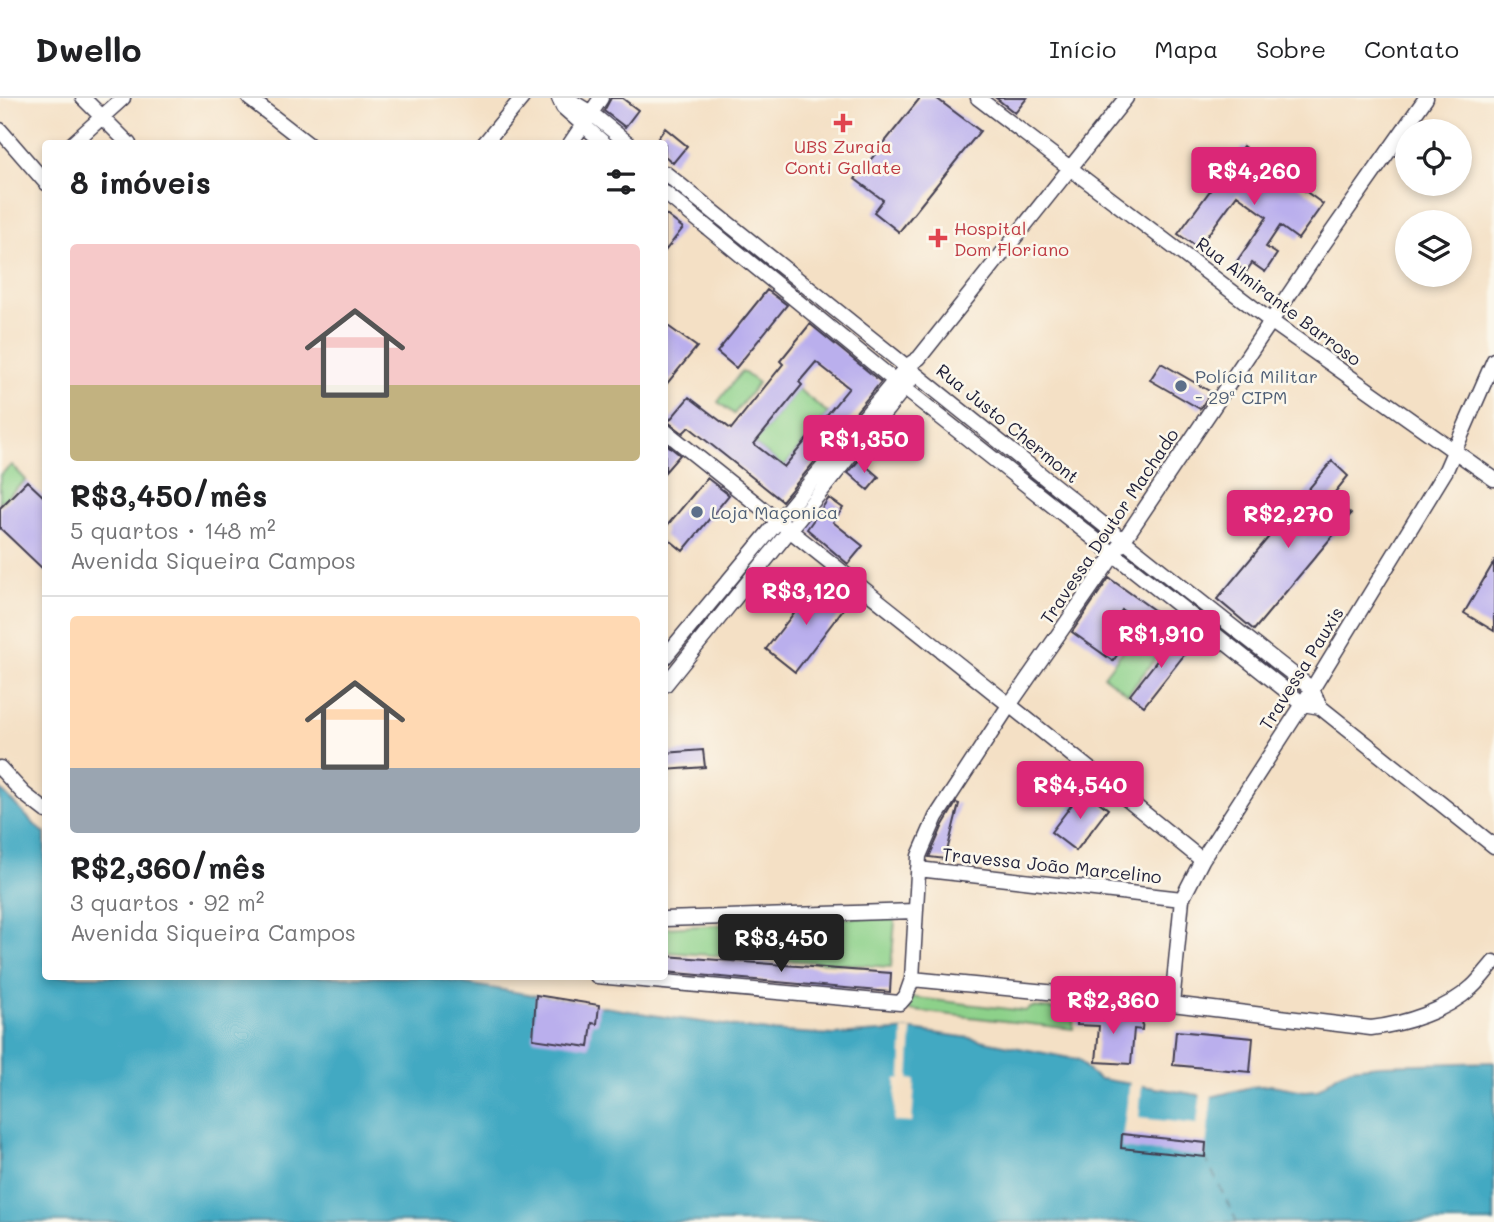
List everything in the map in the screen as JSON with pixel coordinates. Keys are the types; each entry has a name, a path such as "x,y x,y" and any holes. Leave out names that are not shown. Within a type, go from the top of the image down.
{"street":[{"path":"83,98 125,140"},
{"path":"76,140 123,98"},
{"path":"249,98 303,140"},
{"path":"488,140 522,98"},
{"path":"572,140 601,98"},
{"name":"Rua Almirante Barroso","path":"978,98 1272,322 1494,479"},
{"path":"668,681 789,531 914,365 1126,98"},
{"name":"Travessa Doutor Machado","path":"664,980 900,1003 906,996 912,979 920,850 936,817 1010,704 1426,98"},
{"path":"565,100 587,119 622,140"},
{"path":"587,119 602,140"},
{"path":"0,130 42,173"},
{"name":"Rua Justo Chermont","path":"668,175 914,365 1122,541 1312,689 1320,707 1494,846"},
{"name":"Rua Justo Chermont","path":"668,195 1114,556 1303,704 1320,707"},
{"name":"Travessa Pauxis","path":"1172,1004 1182,899 1202,860 1303,704 1446,470 1494,360"},
{"path":"668,653 777,520 900,384"},
{"path":"668,433 1202,860"},
{"path":"0,768 24,794 42,808"},
{"name":"Travessa João Marcelino","path":"918,869 1182,899"},
{"path":"668,919 915,911"},
{"path":"912,979 1172,1004 1371,1028 1392,1025 1450,1003 1473,987 1494,962"}],"green space":[{"path":"742,371 758,383 734,414 718,402"},
{"path":"798,389 828,413 784,467 754,444"},
{"path":"12,465 26,480 0,503 0,475"},
{"path":"1142,626 1166,644 1128,694 1104,676"},
{"path":"884,916 895,921 891,967 668,952 668,928"},
{"path":"909,997 1025,1011 1032,1007 1074,1011 1073,1029 908,1010"}],"water":[{"path":"0,789 42,831 42,980 443,980 665,1017 768,1031 834,1035 912,1030 970,1038 1079,1060 1090,1073 1100,1079 1211,1097 1272,1085 1305,1091 1317,1090 1351,1068 1494,1062 1494,1222 0,1222"}],"pier":[{"path":"903,1030 912,1030 909,1079 915,1080 912,1123 894,1122 896,1079 901,1078"},
{"path":"1130,1081 1142,1083 1139,1118 1197,1124 1201,1092 1212,1093 1205,1157 1121,1148"}],"building":[{"path":"611,98 622,98 638,110 625,127 604,111"},
{"path":"920,98 936,98 980,131 899,232 874,212 883,200 855,179"},
{"path":"996,98 1027,98 1015,113"},
{"path":"665,128 687,146 673,163 668,159 668,140 657,140"},
{"path":"1243,146 1323,204 1298,239 1280,226 1266,247 1277,254 1265,272 1252,263 1246,272 1235,264 1267,217 1237,195 1198,248 1178,234"},
{"path":"668,216 683,228 668,247"},
{"path":"767,290 787,305 736,368 717,352"},
{"path":"810,324 881,382 782,501 689,427 683,433 668,422 689,397 731,429 783,364 780,361","holes":["816,362 849,388 784,467 754,444 802,385 799,382"]},
{"path":"668,326 697,347 668,382"},
{"name":"Polícia Militar - 29ª CIPM","path":"1161,363 1211,392 1200,409 1150,380"},
{"path":"668,445 680,455 668,469"},
{"path":"859,460 879,477 868,490 848,473"},
{"path":"1332,461 1348,476 1331,497 1351,514 1254,630 1217,599"},
{"name":"Loja Maçonica","path":"707,478 729,495 683,551 668,538 668,524"},
{"path":"27,481 42,495 42,568 0,528 0,508"},
{"path":"829,498 843,508 833,522 863,546 848,564 807,529"},
{"path":"1494,562 1494,631 1464,613"},
{"path":"1109,578 1179,628 1171,638 1141,616 1138,621 1122,610 1109,630 1126,642 1113,661 1072,632"},
{"path":"818,582 847,604 795,672 766,649"},
{"path":"1178,634 1192,645 1144,706 1130,695"},
{"path":"703,750 705,767 668,770 668,753"},
{"path":"1083,790 1108,809 1076,851 1051,832"},
{"path":"956,803 959,804 945,859 929,857 943,825"},
{"path":"668,956 891,973 890,992 668,972"},
{"path":"536,995 599,1005 597,1024 592,1023 589,1047 533,1039"},
{"path":"1078,1013 1143,1017 1142,1030 1134,1029 1131,1064 1096,1062 1099,1026 1077,1025"},
{"path":"1176,1031 1253,1038 1250,1072 1173,1065"},
{"path":"1122,1134 1206,1143 1205,1157 1121,1148"}],"ferry route":[{"path":"1205,1157 1237,1222"}],"place":[{"name":"UBS Zuraia Conti Gallate","path":"843,123"},
{"name":"Hospital Dom Floriano","path":"938,238"},
{"name":"Polícia Militar - 29ª CIPM","path":"1181,386"},
{"name":"Loja Maçonica","path":"697,512"}]}
